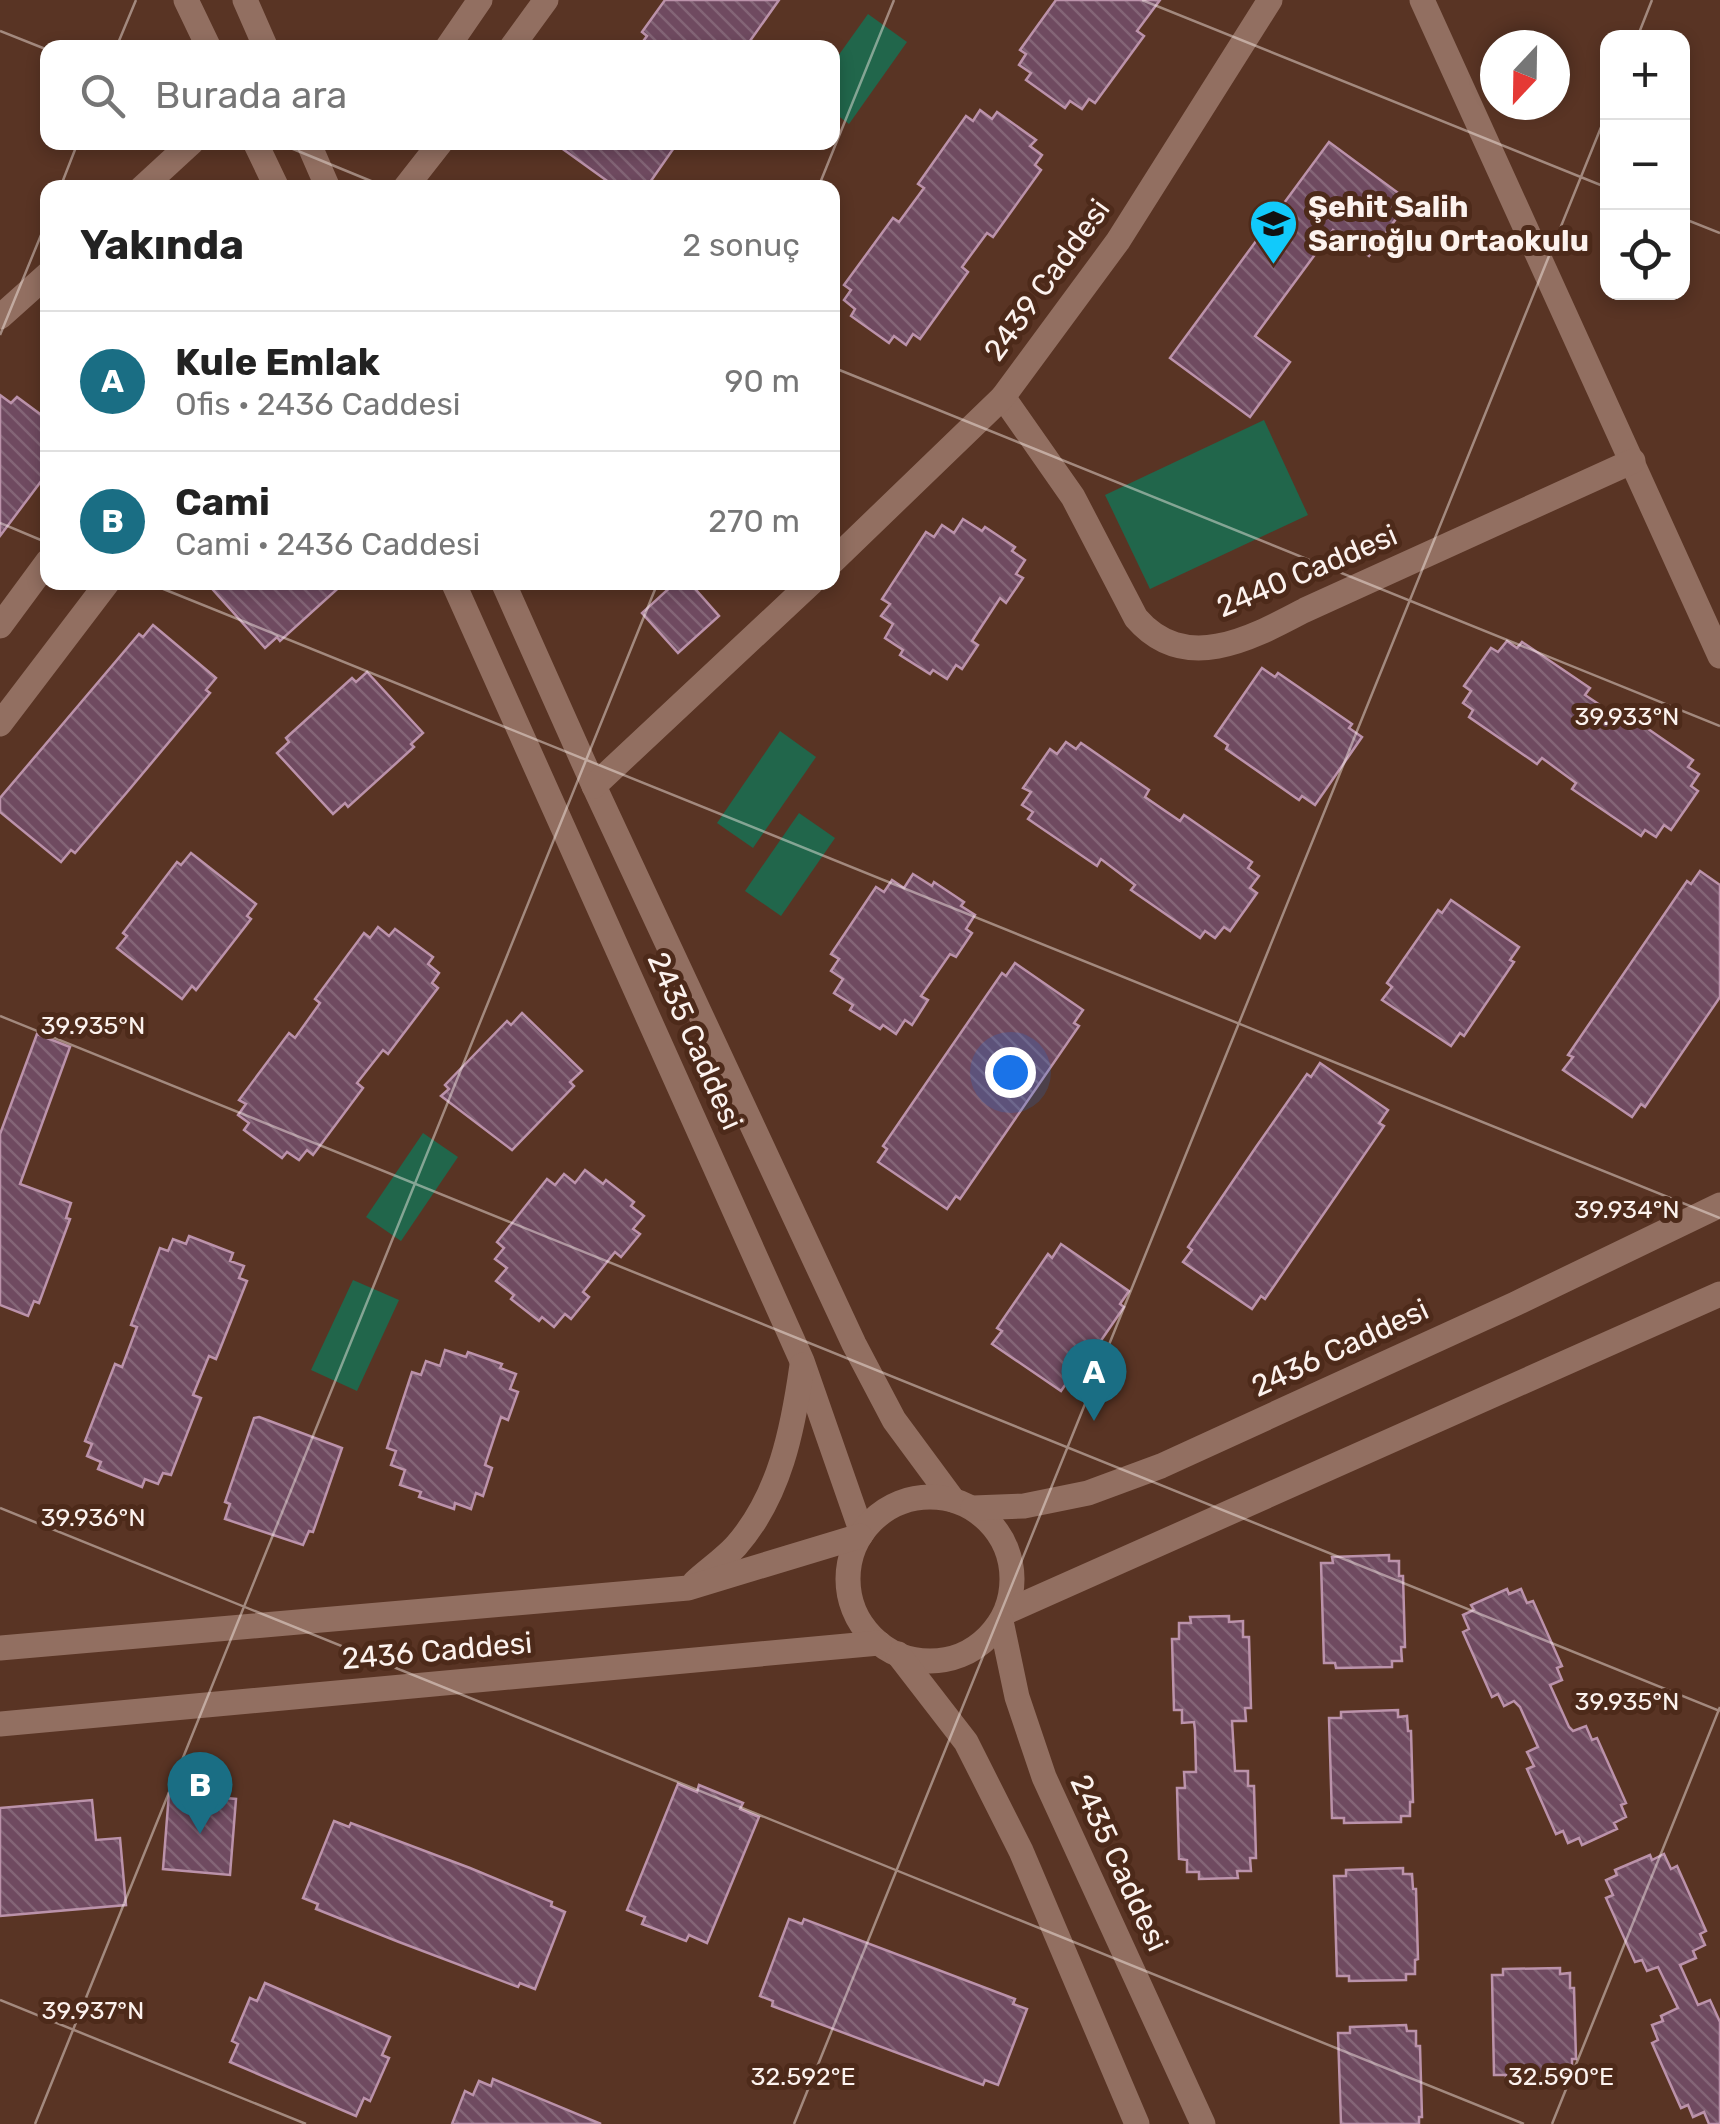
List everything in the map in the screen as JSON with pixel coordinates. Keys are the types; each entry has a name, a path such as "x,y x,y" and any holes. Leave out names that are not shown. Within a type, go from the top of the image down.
{"street":[{"path":"186,0 205,40"},
{"path":"244,0 262,40"},
{"path":"452,40 480,0"},
{"path":"517,40 546,0"},
{"name":"2439 Caddesi","path":"840,554 1002,396 1118,241 1270,0"},
{"path":"1422,0 1720,656"},
{"path":"151,180 183,150"},
{"path":"259,150 273,180"},
{"path":"311,150 325,180"},
{"path":"411,180 435,150"},
{"path":"0,317 40,281"},
{"name":"2440 Caddesi","path":"1002,396 1073,497 1136,618 1150,634 1172,646 1206,648 1254,637 1633,461"},
{"path":"0,626 40,572"},
{"path":"0,724 102,590"},
{"name":"2435 Caddesi","path":"457,590 802,1360 861,1534"},
{"name":"2435 Caddesi","path":"508,590 594,786 854,1344 894,1420 963,1504 997,1530 1010,1559 1012,1591 1004,1616 1017,1697 1044,1777 1203,2124"},
{"path":"594,786 803,590"},
{"name":"2436 Caddesi","path":"963,1504 1024,1506 1088,1493 1161,1466 1720,1205"},
{"path":"889,1649 929,1661 961,1656 988,1638 1004,1616 1720,1294"},
{"path":"688,1588 735,1547 775,1482 795,1417 802,1360"},
{"path":"963,1504 922,1497 902,1501 884,1511 861,1534 849,1567 850,1598 858,1618 889,1649 966,1742 1022,1851 1137,2124"},
{"name":"2436 Caddesi","path":"0,1648 688,1588 861,1534"},
{"name":"2436 Caddesi","path":"0,1724 889,1649"}],"green space":[{"path":"868,14 907,42 849,124 840,117 840,53"},
{"path":"1264,420 1308,515 1150,589 1105,495"},
{"path":"780,731 816,757 753,848 717,823"},
{"path":"799,813 835,838 781,916 745,891"},
{"path":"423,1133 458,1157 401,1241 366,1217"},
{"path":"353,1280 399,1300 357,1391 311,1370"}],"building":[{"path":"665,0 779,0 751,40 644,40 647,36 642,32"},
{"path":"1056,0 1160,0 1137,31 1144,36 1095,103 1089,99 1082,109 1070,101 1065,108 1026,80 1031,73 1019,65 1026,54 1020,50"},
{"path":"980,110 992,119 997,112 1036,140 1030,146 1042,155 1035,165 1041,170 993,237 987,233 962,267 968,272 920,339 913,334 906,345 894,336 889,343 851,316 855,309 844,300 851,290 844,285 893,218 899,222 924,188 918,184 966,116 973,121"},
{"path":"1329,142 1409,201 1369,256 1333,230 1255,336 1290,362 1250,417 1170,358"},
{"path":"564,150 672,150 652,180 606,180"},
{"path":"0,395 11,403 17,397 40,414 40,483 0,536"},
{"path":"963,519 982,531 985,527 1015,547 1012,551 1025,560 1016,574 1023,578 1006,603 1000,598 972,641 978,645 962,669 956,665 947,679 933,670 930,674 900,655 903,650 885,638 893,624 881,616 890,604 882,599 926,532 934,537 942,525 954,533"},
{"path":"213,590 336,590 280,641 277,637 265,648"},
{"path":"667,590 696,590 719,616 678,653 642,613"},
{"path":"153,625 216,678 206,690 210,693 128,791 75,853 71,850 61,862 0,812 0,798 139,634 143,637"},
{"path":"1507,641 1517,648 1522,642 1590,688 1585,695 1621,719 1625,713 1693,760 1688,767 1699,774 1691,786 1698,791 1671,830 1664,825 1656,837 1645,830 1641,836 1572,789 1576,783 1542,758 1537,764 1469,717 1473,710 1463,703 1471,691 1464,686 1491,648 1498,652"},
{"path":"1262,668 1275,677 1278,673 1352,724 1349,728 1362,737 1315,805 1302,796 1299,800 1226,749 1228,745 1215,736"},
{"path":"367,672 423,733 411,744 414,747 348,807 345,803 333,814 277,753 289,742 286,738 352,678 356,682"},
{"path":"1066,742 1076,749 1081,743 1149,790 1145,797 1180,821 1184,815 1252,862 1248,868 1259,876 1250,888 1257,893 1230,931 1224,927 1215,938 1205,931 1200,938 1131,890 1135,885 1101,859 1097,866 1028,819 1033,812 1022,805 1031,792 1023,788 1050,749 1057,754"},
{"path":"191,853 256,904 247,916 251,919 196,990 192,986 182,999 117,948 127,936 123,933 177,862 181,865"},
{"path":"1700,871 1720,885 1720,997 1645,1107 1641,1104 1632,1117 1563,1070 1573,1057 1568,1055 1687,881 1691,884"},
{"path":"913,874 932,886 934,882 964,902 961,906 975,915 966,929 972,933 956,957 950,954 921,996 928,1000 912,1025 905,1020 896,1034 850,1010 853,1005 834,993 843,979 831,971 839,959 831,954 876,887 884,892 892,880 904,888"},
{"path":"1451,900 1519,947 1510,960 1514,962 1464,1036 1460,1033 1451,1046 1382,1000 1392,987 1387,983 1438,910 1442,913"},
{"path":"378,927 389,936 395,929 433,957 428,964 439,973 432,983 438,988 388,1054 383,1050 357,1083 363,1088 313,1155 307,1150 299,1160 287,1152 282,1158 244,1130 249,1123 238,1115 246,1104 239,1100 289,1033 295,1038 320,1003 315,999 364,933 370,938"},
{"path":"1015,963 1083,1010 1074,1023 1079,1026 960,1199 956,1196 947,1209 878,1162 887,1149 883,1146 951,1047 1002,973 1006,976"},
{"path":"522,1013 582,1071 570,1082 574,1086 512,1150 441,1096 449,1089 445,1085 507,1021 511,1025"},
{"path":"37,1034 70,1047 20,1184 71,1203 66,1218 70,1219 39,1303 34,1301 28,1316 0,1305 0,1134"},
{"path":"1320,1063 1388,1110 1379,1123 1384,1126 1265,1299 1261,1296 1252,1309 1183,1262 1192,1250 1188,1247 1256,1147 1307,1074 1311,1077"},
{"path":"585,1170 603,1184 606,1180 634,1202 631,1206 644,1216 633,1229 640,1234 621,1257 615,1252 583,1292 589,1297 571,1319 565,1314 554,1327 542,1317 539,1321 511,1299 514,1295 496,1281 507,1268 495,1259 504,1248 497,1242 547,1179 555,1185 564,1174 575,1183"},
{"path":"189,1236 233,1253 230,1261 244,1266 239,1278 247,1281 216,1359 209,1356 193,1395 201,1398 171,1475 163,1473 158,1484 145,1479 142,1487 98,1469 101,1462 87,1456 92,1444 85,1441 115,1364 122,1367 137,1327 131,1325 160,1248 168,1251 173,1239 186,1244"},
{"path":"1061,1244 1129,1291 1120,1304 1124,1307 1074,1380 1070,1378 1061,1391 992,1344 1002,1331 997,1328 1048,1254 1052,1258"},
{"path":"445,1350 466,1357 468,1352 502,1364 500,1368 516,1374 510,1389 518,1392 508,1420 501,1417 485,1465 492,1468 483,1496 476,1493 471,1509 455,1503 454,1509 419,1497 421,1492 400,1485 405,1470 391,1465 396,1451 387,1448 412,1372 421,1375 426,1361 440,1366"},
{"path":"254,1418 342,1448 313,1532 309,1531 303,1545 225,1519 230,1504 225,1502"},
{"path":"1389,1555 1389,1561 1399,1561 1399,1576 1403,1576 1402,1661 1392,1661 1392,1667 1336,1668 1335,1663 1324,1663 1321,1563 1333,1563 1332,1557"},
{"path":"1507,1589 1509,1594 1521,1589 1527,1603 1533,1601 1562,1666 1557,1668 1562,1680 1550,1685 1569,1727 1573,1731 1586,1726 1592,1740 1597,1738 1626,1803 1621,1805 1626,1817 1614,1823 1617,1829 1582,1845 1579,1838 1568,1843 1563,1831 1556,1834 1527,1769 1534,1766 1527,1752 1538,1747 1520,1707 1514,1701 1504,1706 1498,1694 1492,1697 1463,1632 1469,1629 1463,1615 1474,1610 1471,1605"},
{"path":"1229,1616 1229,1622 1243,1621 1243,1637 1249,1637 1251,1708 1245,1708 1246,1721 1232,1721 1235,1771 1248,1771 1248,1786 1254,1786 1256,1858 1250,1858 1251,1871 1237,1871 1238,1878 1199,1879 1199,1872 1187,1872 1187,1860 1179,1859 1177,1788 1185,1788 1184,1772 1196,1772 1195,1730 1194,1722 1182,1723 1182,1710 1174,1710 1172,1639 1179,1639 1179,1623 1191,1623 1190,1617"},
{"path":"1398,1710 1398,1717 1407,1716 1411,1731 1410,1816 1401,1816 1401,1822 1344,1823 1344,1818 1332,1818 1329,1718 1341,1718 1341,1712"},
{"path":"678,1784 697,1792 699,1785 743,1803 740,1809 759,1817 707,1943 689,1935 686,1941 642,1924 645,1917 627,1910"},
{"path":"169,1793 236,1799 230,1875 163,1869"},
{"path":"92,1800 96,1840 120,1838 126,1905 0,1916 0,1808"},
{"path":"334,1821 349,1827 351,1823 470,1868 552,1902 551,1906 565,1912 535,1989 520,1983 518,1987 316,1909 318,1904 303,1898"},
{"path":"1664,1854 1671,1869 1677,1866 1706,1931 1700,1934 1705,1945 1693,1951 1696,1958 1680,1965 1698,2005 1710,2000 1720,2022 1720,2124 1709,2124 1704,2112 1693,2117 1688,2105 1681,2108 1652,2043 1658,2040 1652,2025 1678,2008 1658,1967 1647,1971 1642,1960 1635,1962 1606,1898 1613,1895 1606,1880 1617,1875 1615,1870 1650,1855 1652,1860"},
{"path":"1403,1868 1403,1874 1412,1874 1416,1889 1415,1974 1406,1974 1406,1980 1349,1981 1349,1976 1337,1976 1334,1876 1346,1876 1346,1870"},
{"path":"789,1919 802,1924 804,1919 1015,1999 1013,2004 1027,2009 998,2085 985,2080 983,2085 772,2006 773,2001 760,1996"},
{"path":"1560,1968 1560,1974 1570,1973 1570,1988 1574,1988 1576,2059 1572,2059 1572,2074 1563,2074 1563,2079 1506,2080 1506,2075 1494,2075 1492,1975 1503,1975 1503,1969"},
{"path":"265,1983 390,2037 382,2055 389,2058 370,2101 364,2098 356,2116 230,2062 238,2044 232,2041 250,1998 257,2001"},
{"path":"1406,2025 1407,2031 1416,2031 1416,2046 1420,2046 1419,2124 1341,2124 1338,2033 1350,2033 1350,2027"},
{"path":"493,2079 601,2124 452,2124 465,2091 473,2095 479,2081 491,2086"}],"place":[{"name":"Şehit Salih Sarıoğlu Ortaokulu","path":"1273,266"},
{"name":"Kule Emlak","path":"1094,1421"},
{"name":"Cami","path":"200,1834"}]}
